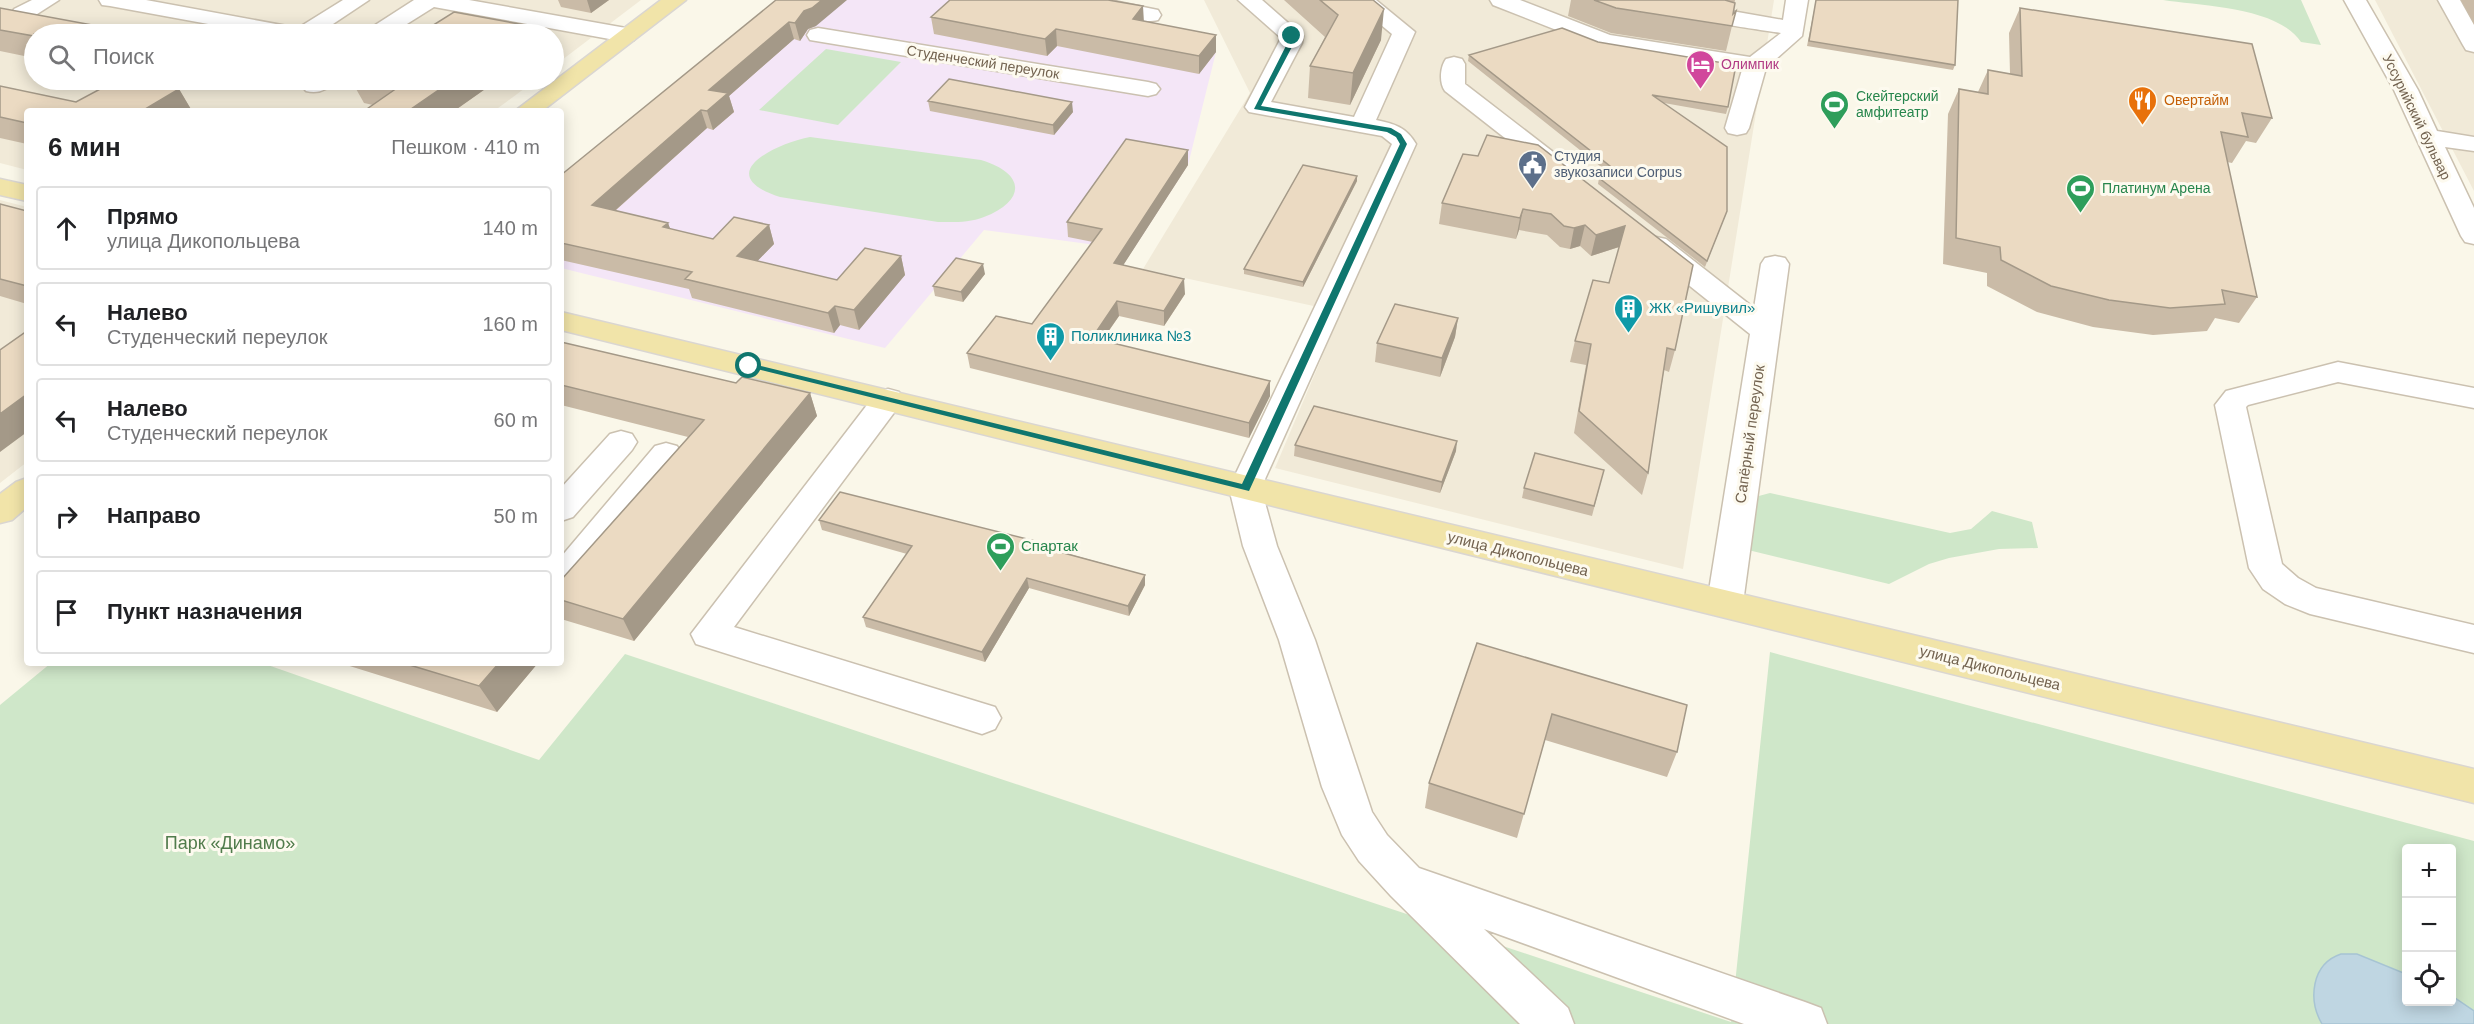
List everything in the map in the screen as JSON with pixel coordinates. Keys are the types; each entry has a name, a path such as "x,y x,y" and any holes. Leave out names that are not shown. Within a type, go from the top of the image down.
{"main road":[{"path":"564,83 675,0"},
{"path":"531,108 554,90"},
{"path":"0,187 24,192"},
{"name":"улица Дикопольцева","path":"564,322 2474,786"},
{"path":"0,511 24,492"}],"street":[{"path":"0,5 10,0"},
{"path":"40,24 20,20 22,14 48,0"},
{"path":"110,0 242,24"},
{"path":"319,24 358,0"},
{"path":"392,24 431,0 489,4 538,19 626,35"},
{"path":"538,19 563,0"},
{"path":"1093,0 1108,8 1150,15"},
{"path":"1249,0 1289,31 1292,36 1291,43 1257,107 1389,130 1399,136 1404,144 1245,488 1260,546 1297,640 1342,787 1356,822 1373,848 1406,883 1552,1024"},
{"path":"1362,0 1404,32 1362,125"},
{"path":"1501,0 1605,41 1755,64"},
{"path":"1737,128 1755,64 1791,36 1797,0"},
{"name":"Уссурийский бульвар","path":"2355,0 2396,70 2474,236"},
{"path":"2449,0 2474,45"},
{"path":"1677,1 1703,12 1792,28"},
{"name":"Студенческий переулок","path":"818,35 1148,89"},
{"path":"1454,63 1453,86 1582,187"},
{"path":"2428,138 2474,144"},
{"path":"1637,230 1765,331"},
{"name":"Сапёрный переулок","path":"1725,603 1774,264"},
{"path":"2474,398 2338,372 2237,398 2229,405 2266,568 2271,577 2293,594 2310,600 2474,639"},
{"path":"888,399 709,634 981,718"},
{"path":"567,502 621,442"},
{"path":"564,577 666,454"},
{"path":"567,502 620,510"},
{"path":"2431,775 2474,795"},
{"path":"1406,883 1805,1024"}],"shaded area":[{"path":"0,0 641,0 564,58 564,24 24,24 24,90 522,90 498,108 24,108 24,169 0,163"},
{"path":"801,0 960,0 1216,52 1188,165 1133,250 984,230 885,348 564,269 564,193"},
{"path":"1204,0 1774,0 1683,569 1275,468 1341,312 1143,269 1250,93"},
{"path":"2375,0 2474,0 2474,191"},
{"path":"0,200 24,206 24,464 0,483"}],"green space":[{"path":"2163,0 2301,0 2321,45 2301,42 2290,30 2258,15 2238,10"},
{"path":"826,49 901,62 838,125 759,110"},
{"path":"810,137 981,160 996,165 1013,179 1014,195 1008,203 984,217 967,221 938,222 780,197 760,188 751,179 750,170 766,153"},
{"path":"1770,493 1950,533 1971,529 1992,511 2032,522 2038,548 1999,549 1949,558 1929,564 1889,584 1744,549 1755,497"},
{"name":"Парк «Динамо»","path":"1770,652 2474,841 2474,1024 0,1024 0,705 47,666 271,666 539,760 625,654 1731,1022"}],"water":[{"path":"2341,954 2357,954 2402,972 2402,1006 2456,1006 2456,999 2474,1011 2474,1024 2322,1024 2315,1004 2315,984 2323,966"}],"building":[{"path":"776,0 822,0 804,11 795,23 789,22 709,90 728,93 707,111 701,110 592,205 668,223 663,227 713,239 734,217 769,225 737,256 837,280 865,248 901,256 854,310 835,306 828,313 685,279 692,272 564,244 564,173"},
{"path":"950,0 1108,0 1143,6 1133,19 1216,35 1199,56 1056,29 1045,39 931,17"},
{"path":"1320,0 1373,0 1384,9 1353,73 1310,66 1338,15"},
{"path":"1594,0 1725,0 1735,3 1733,14 1736,11 1732,26 1616,8"},
{"path":"1816,0 1958,0 1955,65 1809,41"},
{"path":"0,8 87,24 24,24 24,34 0,30"},
{"name":"Платинум Арена","path":"2020,8 2252,44 2272,118 2242,113 2248,137 2221,132 2257,297 2222,290 2225,304 2170,308 2109,300 2051,286 2001,260 2000,247 1956,238 1959,89 1988,94 1988,70 2022,76"},
{"path":"454,12 519,24 435,24"},
{"path":"1562,28 1598,42 1736,65 1728,107 1652,95 1727,147 1727,211 1707,261 1599,178 1612,173 1620,174 1469,55"},
{"path":"949,79 1072,102 1053,125 928,101"},
{"path":"0,86 76,102 98,90 177,90 147,108 24,108 24,122 0,117"},
{"path":"394,90 438,90 412,108 368,108"},
{"path":"1487,135 1538,145 1693,265 1675,350 1667,348 1648,473 1579,411 1591,344 1575,341 1593,280 1609,283 1625,226 1596,235 1585,225 1574,228 1564,226 1551,214 1523,209 1520,218 1442,203 1463,154 1478,156"},
{"path":"1126,139 1188,150 1114,263 1184,279 1164,311 1117,301 1092,338 1270,381 1249,423 967,353 996,316 1032,324 1102,229 1067,222"},
{"path":"1303,165 1357,176 1303,282 1244,269"},
{"path":"0,204 24,210 24,285 0,279"},
{"path":"956,258 983,264 961,292 933,286"},
{"path":"1395,304 1458,318 1442,358 1377,343"},
{"path":"24,333 24,396 0,414 0,350"},
{"path":"564,343 736,383 742,377 810,393 623,619 564,601 564,577 704,420 564,386"},
{"path":"1314,406 1457,441 1442,482 1295,445"},
{"path":"1535,453 1604,470 1594,506 1524,488"},
{"name":"Спартак","path":"840,492 1047,544 1045,548 1145,575 1128,606 1027,578 982,652 863,617 912,546 819,520"},
{"path":"1477,643 1687,705 1677,752 1552,714 1524,814 1429,783"},
{"path":"413,666 496,666 479,686"}],"place":[{"name":"Олимпик","path":"1700,90"},
{"name":"Овертайм","path":"2143,126"},
{"name":"Скейтерский амфитеатр","path":"1835,130"},
{"name":"Студия звукозаписи Corpus","path":"1533,190"},
{"name":"Платинум Арена","path":"2081,214"},
{"name":"ЖК «Ришувил»","path":"1628,334"},
{"name":"Поликлиника №3","path":"1050,362"},
{"name":"Спартак","path":"1000,572"}],"route":[{"path":"749,366 1245,488 1404,144 1399,136 1389,130 1257,107 1291,43 1292,36"}]}
